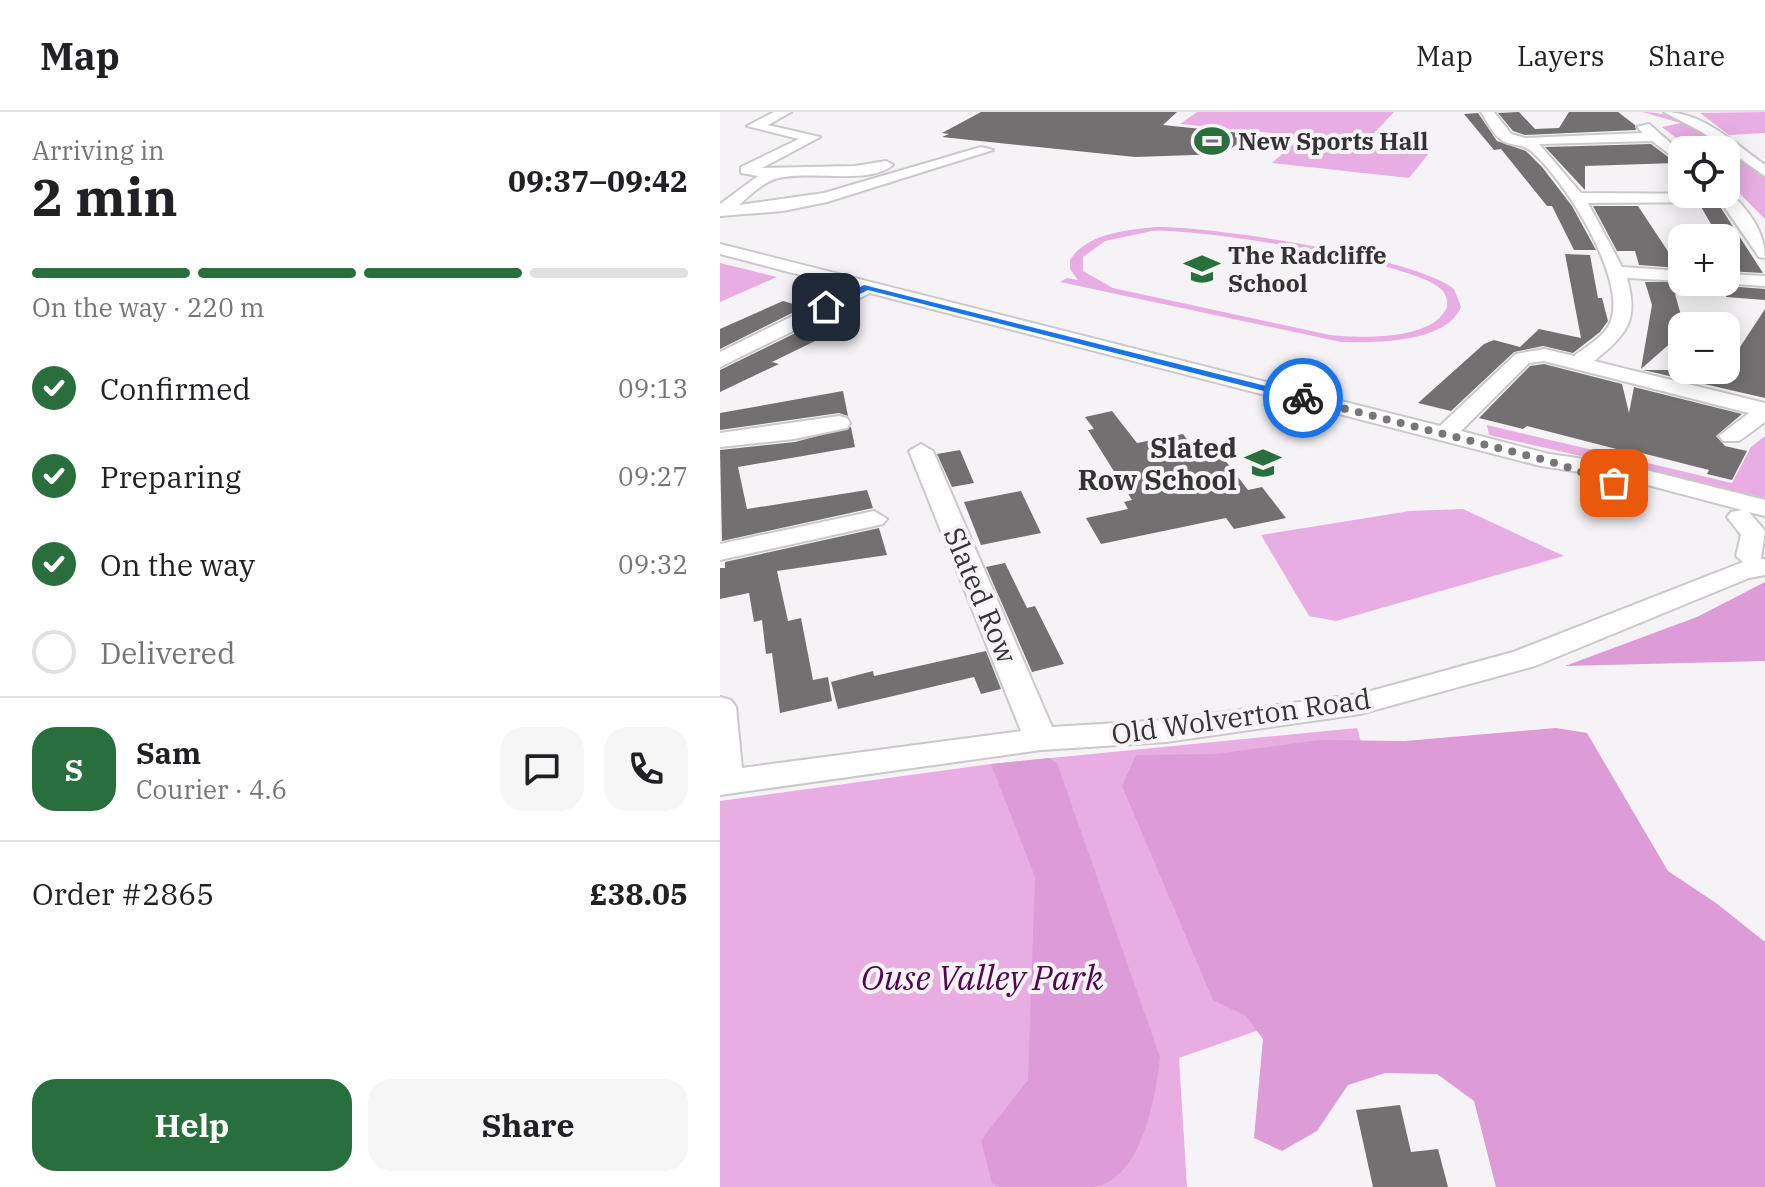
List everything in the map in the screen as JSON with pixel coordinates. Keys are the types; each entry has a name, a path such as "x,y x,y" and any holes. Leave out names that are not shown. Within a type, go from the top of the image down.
{"street":[{"path":"799,112 786,112 754,126 813,137 739,169 775,174 855,170 896,161 917,163"},
{"path":"1487,112 1507,137 1534,141 1650,132 1668,148"},
{"path":"1670,112 1693,117 1765,172"},
{"path":"722,210 783,206 827,197 992,150 955,139"},
{"path":"1534,141 1595,224 1615,272 1624,315 1619,327 1579,363"},
{"path":"877,148 891,151 896,161"},
{"path":"722,210 757,182 775,174"},
{"path":"1578,198 1668,196"},
{"path":"1736,208 1765,253"},
{"path":"724,253 1549,461 1587,476 1757,517 1755,560"},
{"path":"1615,272 1668,275"},
{"path":"1740,280 1765,281"},
{"path":"720,361 749,343 867,287"},
{"path":"1444,435 1523,358 1544,355 1765,411"},
{"path":"1731,436 1765,411"},
{"path":"720,440 794,432 839,423"},
{"name":"Slated Row","path":"921,451 1041,739"},
{"path":"720,552 874,519"},
{"name":"Old Wolverton Road","path":"723,782 1041,739 1166,731 1360,704 1524,659 1755,560"},
{"path":"720,707 723,782"}],"green space":[{"path":"1197,112 1394,112 1366,142 1180,124"},
{"path":"1642,112 1665,114 1686,121 1713,136 1674,136 1662,127 1681,123"},
{"path":"1765,112 1765,133 1729,135 1700,113"},
{"path":"1299,139 1430,152 1409,178 1272,163"},
{"path":"1740,161 1765,174 1765,219 1740,194"},
{"path":"1156,227 1264,238 1399,266 1432,277 1454,289 1461,307 1453,319 1426,334 1390,341 1341,342 1060,282 1067,278 1078,280 1070,269 1070,260 1077,251 1097,238","holes":["1152,231 1253,240 1385,266 1437,286 1445,295 1447,307 1439,318 1412,332 1359,337 1330,335 1113,288 1083,271 1083,257 1105,241"]},
{"path":"720,263 777,277 720,302"},
{"path":"1487,425 1732,483 1751,447 1765,436 1765,498 1489,435"},
{"path":"1463,509 1564,556 1336,621 1309,616 1261,535 1410,511"},
{"name":"Ouse Valley Park","path":"1357,728 1427,971 1179,1058 1187,1187 720,1187 720,801 991,764"}],"shaded area":[{"path":"1765,582 1765,661 1565,666 1697,617"},
{"path":"1556,728 1587,733 1668,871 1716,903 1765,942 1765,1187 1496,1187 1474,1101 1437,1074 1385,1073 1348,1085 1317,1131 1282,1151 1254,1138 1263,1039 1246,1016 1213,1000 1122,786 1136,755 1216,754 1319,740 1405,741"},
{"path":"1049,758 1057,763 1160,1057 1155,1093 1144,1134 1124,1169 1110,1181 1094,1187 1000,1187 992,1183 981,1140 1028,1080 1035,877 991,764"}],"building":[{"path":"981,112 1177,112 1163,125 1250,134 1224,154 1135,157 942,137 949,134 942,133"},
{"path":"1519,112 1535,129 1559,128 1569,112 1618,112 1635,125 1636,130 1525,135 1513,131 1498,113"},
{"path":"1478,113 1497,141 1526,151 1542,167 1572,206 1596,250 1574,250 1552,206 1547,206 1501,149 1494,150 1464,114"},
{"path":"1651,144 1668,157 1668,163 1585,166 1585,190 1545,147"},
{"path":"1593,206 1638,206 1668,251 1668,267 1639,265 1635,251 1617,251"},
{"path":"1702,208 1721,208 1731,224 1711,224"},
{"path":"1740,237 1763,273 1740,272"},
{"path":"1565,254 1590,255 1598,298 1602,298 1608,321 1600,332 1573,353 1543,346 1514,352 1451,411 1418,403 1484,344 1494,340 1520,347 1539,329 1581,338"},
{"path":"1645,282 1668,282 1668,296 1676,296 1680,312 1668,312 1668,345 1641,369 1652,305"},
{"path":"1740,287 1765,289 1765,300 1726,297 1740,296"},
{"path":"783,301 804,307 720,349 720,329"},
{"path":"1765,309 1765,398 1704,384 1740,384 1740,347"},
{"path":"832,315 854,322 772,362 779,364 720,392 720,370"},
{"path":"1544,364 1622,384 1629,413 1634,387 1742,414 1716,436 1725,446 1747,451 1732,480 1707,474 1709,470 1630,450 1479,418 1530,366"},
{"path":"1643,370 1668,370 1668,376"},
{"path":"843,391 848,416 839,413 720,430 720,413"},
{"path":"1112,411 1137,443 1183,434 1192,446 1211,442 1248,490 1262,487 1286,518 1234,529 1226,518 1101,544 1086,518 1128,509 1124,502 1132,500 1088,430 1094,429 1085,417"},
{"path":"851,427 855,447 738,467 747,509 867,490 873,508 722,541 720,450 795,442"},
{"path":"960,450 974,483 952,487 937,454"},
{"path":"1021,491 1041,533 981,545 964,502"},
{"path":"879,528 887,555 777,571 788,621 801,618 813,680 828,677 832,701 780,713 772,653 766,654 762,620 754,622 749,593 720,599 720,568 725,568 725,562"},
{"path":"1005,563 1027,608 1035,606 1064,664 1032,672 986,567"},
{"path":"986,651 1001,689 981,694 974,677 838,709 831,682 873,671 874,676"},
{"path":"1400,1105 1411,1152 1438,1149 1448,1187 1373,1187 1356,1110"}],"way so far":[{"path":"1303,398 1549,461 1614,483"}],"place":[{"name":"New Sports Hall","path":"1212,141"},
{"name":"The Radcliffe School","path":"1202,269"},
{"name":"Slated Row School","path":"1263,463"}],"route":[{"path":"826,307 867,287 1303,398"}]}
